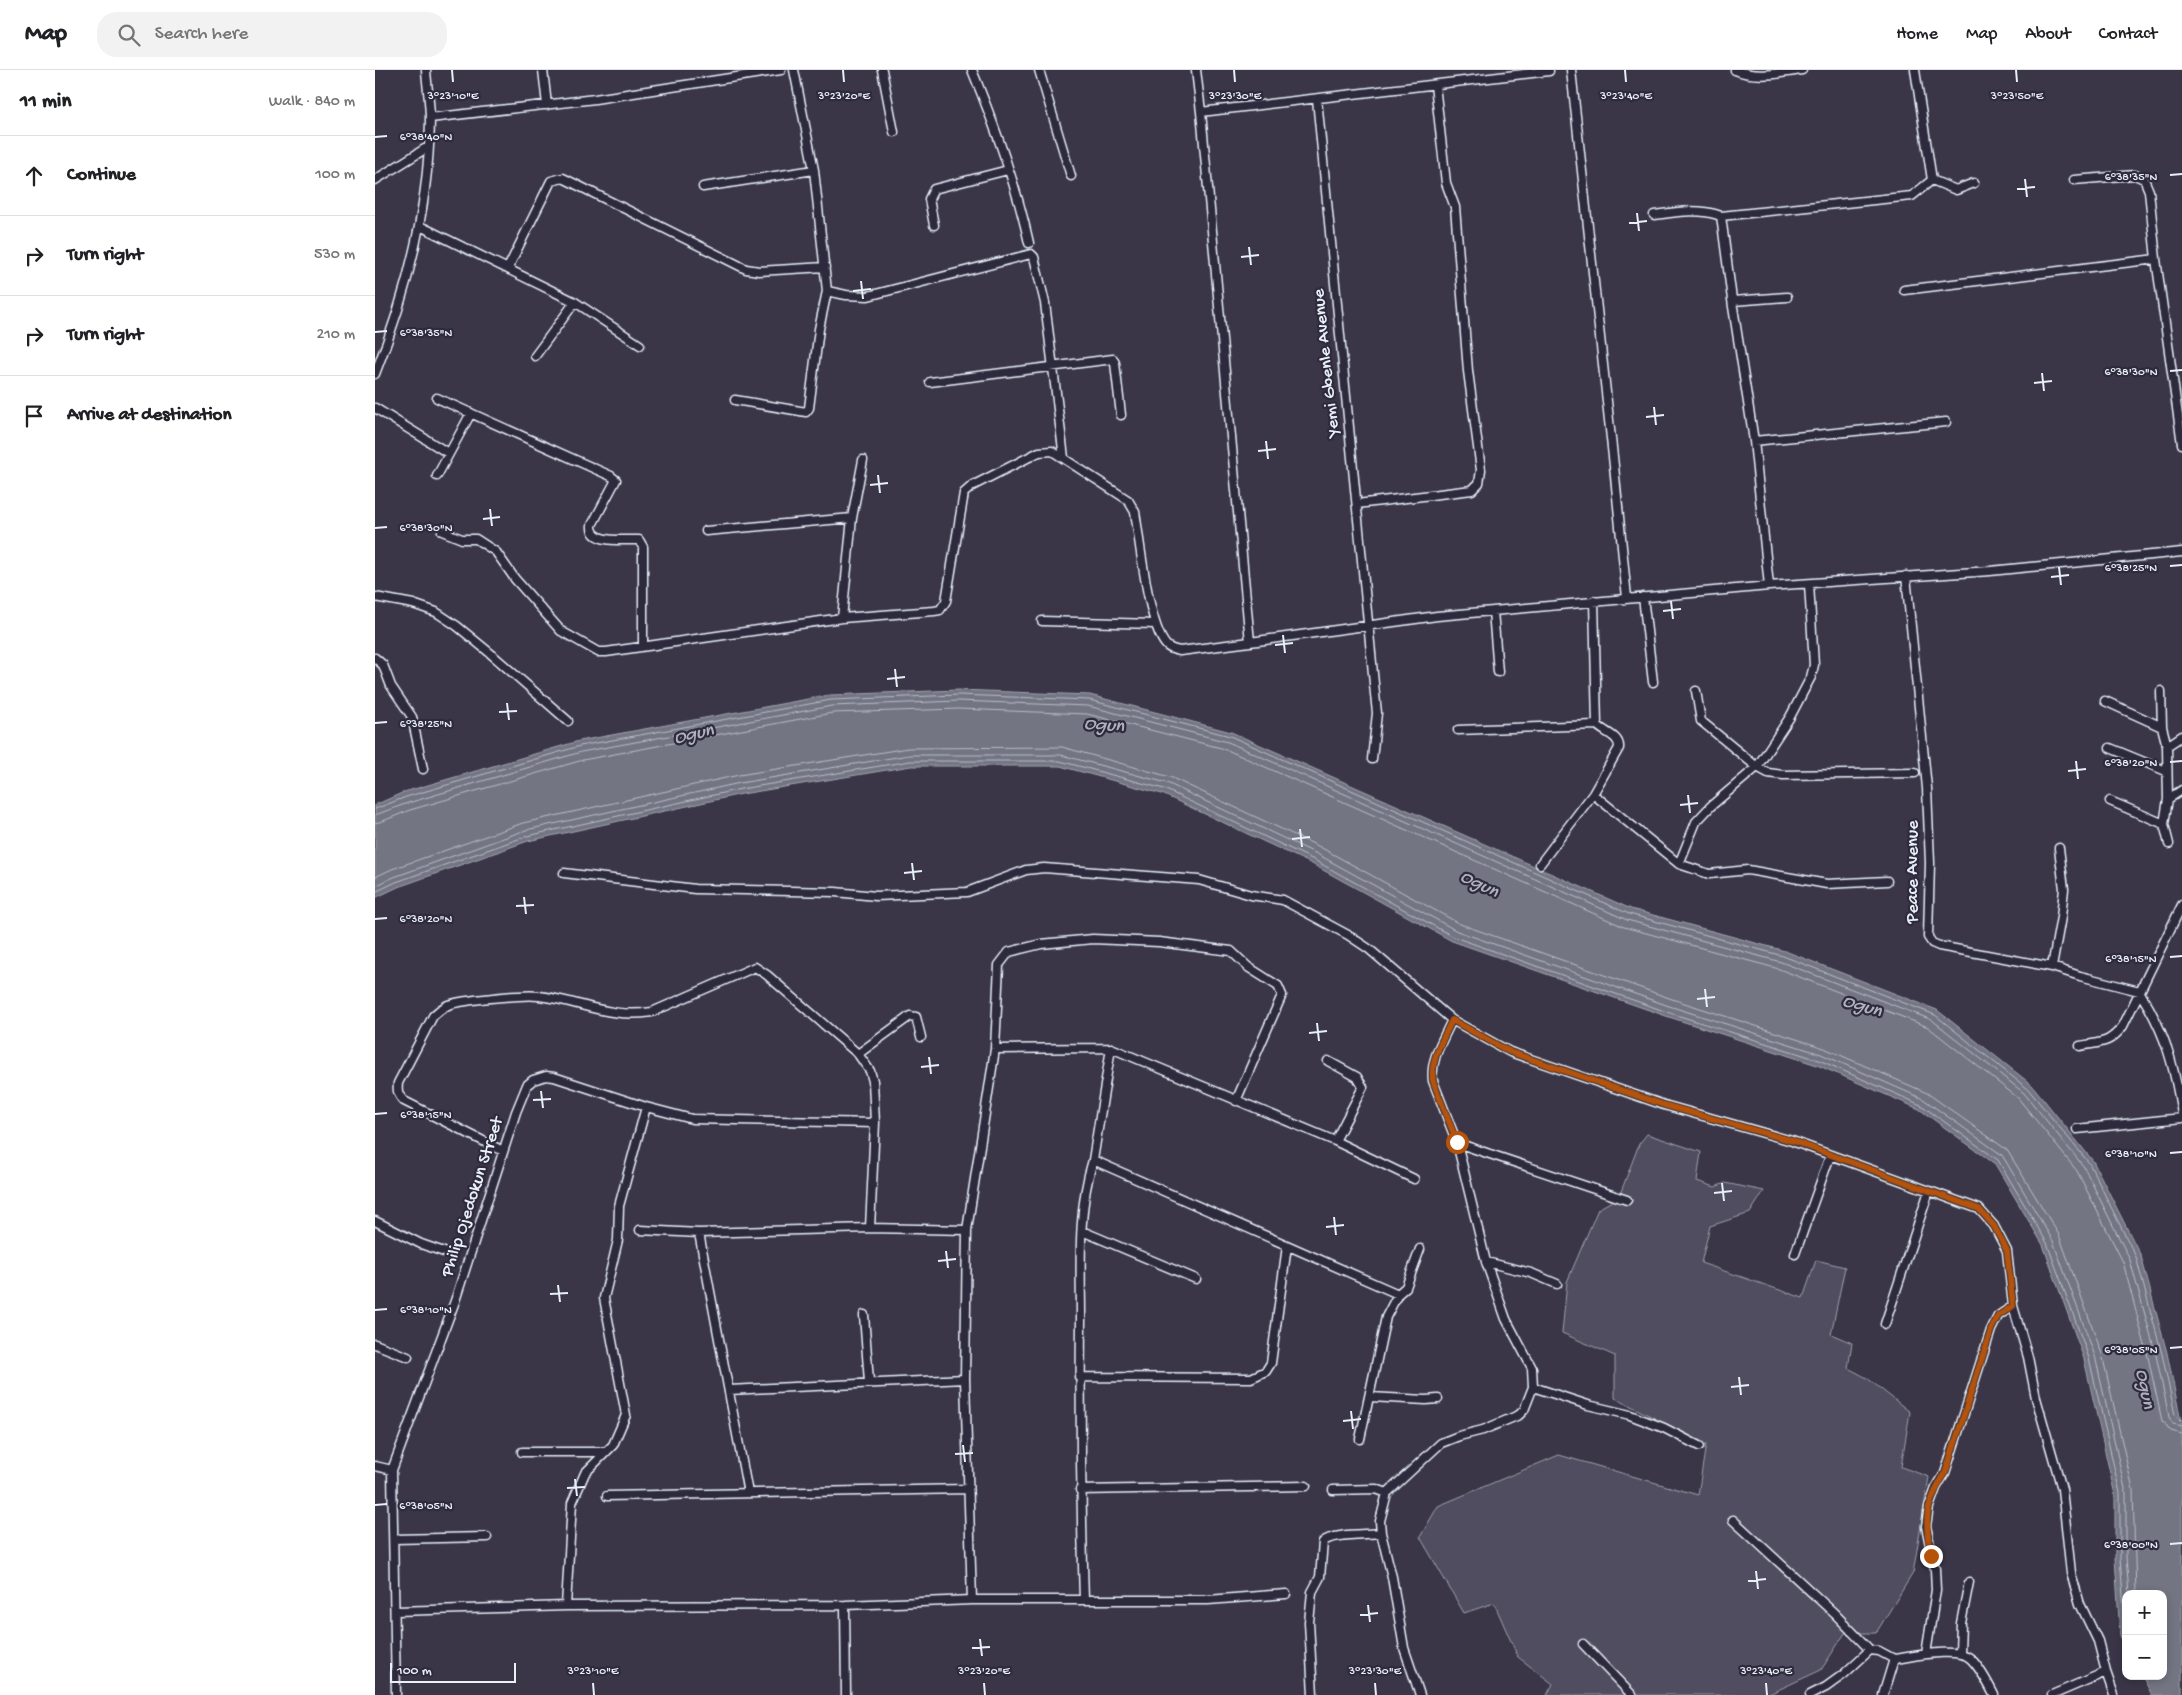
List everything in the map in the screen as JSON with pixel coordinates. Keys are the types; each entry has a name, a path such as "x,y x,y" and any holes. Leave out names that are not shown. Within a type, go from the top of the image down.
{"street":[{"path":"375,374 402,294 420,226 430,118 426,70"},
{"path":"543,70 547,105"},
{"path":"430,118 547,105 781,70"},
{"path":"735,400 806,412 809,408 819,329 827,291 813,170 794,70"},
{"path":"882,70 894,132"},
{"path":"972,70 993,122 1029,244"},
{"path":"1039,70 1071,176"},
{"path":"1195,70 1201,112 1249,642"},
{"path":"1571,70 1627,598"},
{"path":"1735,70 1744,74 1758,76 1802,70"},
{"path":"1915,70 1932,180"},
{"path":"1201,112 1549,71"},
{"path":"1357,504 1472,490 1479,483 1481,470 1468,371 1455,207 1446,183 1435,85"},
{"name":"Yemi Gbenle Avenue","path":"1317,98 1377,713 1372,759"},
{"path":"375,180 428,147"},
{"path":"703,187 813,170"},
{"path":"934,225 929,199 934,189 1008,170"},
{"path":"2073,180 2135,175 2144,179 2149,191 2156,259 2182,444"},
{"path":"508,268 551,181 563,178 746,268 759,271 825,267"},
{"path":"1932,180 1956,190 1974,183"},
{"path":"1654,215 1690,210 1708,211 1721,216 1912,196 1932,180"},
{"path":"1721,216 1754,441 1769,586"},
{"path":"420,226 575,302 640,345"},
{"path":"827,291 846,295 868,296 1031,254 1034,257 1045,303 1064,458"},
{"path":"1904,290 2156,259"},
{"path":"1733,301 1787,297"},
{"path":"535,356 575,302"},
{"path":"930,382 1110,359 1114,360 1121,415"},
{"path":"437,398 611,476 615,480 592,526 592,532 594,536 601,538 639,540 642,542 643,646"},
{"path":"375,408 448,454"},
{"path":"437,476 471,413"},
{"path":"1754,441 1946,422"},
{"path":"442,531 461,539 476,539 496,552 515,578 561,631 577,642 598,652 842,618 940,610 946,602 963,499 967,489 1039,452 1052,452 1064,458 1127,500 1132,506 1135,512 1155,624 1167,646 1173,650 1249,642 1367,624 1594,601 1769,586 1999,570 2182,552"},
{"path":"842,618 852,518 863,460"},
{"path":"706,531 852,518"},
{"name":"Peace Avenue","path":"1906,576 1927,788 1928,937 1932,943 1939,946 2052,967 2139,991"},
{"path":"1679,864 1696,822 1711,806 1757,767 1790,717 1811,677 1814,665 1809,584"},
{"path":"375,597 413,604 436,612 457,626 490,653 568,721"},
{"path":"1643,597 1653,682"},
{"path":"1594,601 1597,725"},
{"path":"1493,611 1498,672"},
{"path":"1042,621 1155,624"},
{"path":"375,658 383,665 391,686 412,717 423,769"},
{"path":"1696,691 1701,722 1767,773 1783,775 1915,773"},
{"path":"2161,691 2162,727 2167,746 2167,800 2164,824 2169,844"},
{"path":"2105,701 2162,727"},
{"path":"1458,730 1597,725 1616,738 1620,745 1593,794 1540,864"},
{"path":"2167,746 2182,736"},
{"path":"2110,748 2166,771"},
{"path":"2167,800 2182,790"},
{"path":"1593,794 1679,864 1709,874 1748,870 1790,879 1827,884 1887,881"},
{"path":"2110,800 2164,824"},
{"path":"2052,967 2064,889 2059,848"},
{"path":"564,873 695,889 835,892 876,896 967,892 1026,870 1044,868 1199,880 1251,895 1283,900 1347,934 1369,949 1452,1020 1510,1052 1664,1105 1793,1141 1979,1209 1994,1226 2007,1251 2013,1306 2028,1357 2036,1398 2062,1489 2071,1573 2080,1604 2098,1641 2106,1672 2115,1695"},
{"path":"2080,1046 2103,1042 2115,1037 2123,1026 2182,905"},
{"path":"972,1600 965,1379 967,1230 995,1049 999,966 1009,952 1041,944 1093,939 1159,942 1231,951 1247,967 1278,986 1283,995 1236,1101"},
{"path":"503,1151 404,1101 399,1096 398,1082 433,1016 446,1006 455,1003 537,995 601,1012 639,1014 652,1012 755,967 767,974 858,1054 870,1071 873,1082 875,1123 870,1228"},
{"path":"2077,1129 2182,1116 2175,1070 2167,1044 2139,991"},
{"path":"858,1054 910,1016 916,1017 918,1020 921,1037"},
{"path":"1420,1695 1404,1648 1392,1577 1381,1533 1380,1521 1387,1493 1441,1443 1483,1430 1519,1414 1524,1410 1533,1388 1532,1368 1506,1318 1486,1262 1457,1142 1433,1081 1434,1060 1452,1020"},
{"path":"995,1049 1078,1046 1111,1048 1335,1142 1414,1179"},
{"path":"1084,1600 1079,1377 1082,1231 1088,1177 1093,1160 1111,1048"},
{"path":"1328,1061 1357,1077 1363,1087 1335,1142"},
{"name":"Philip Ojedokun Street","path":"396,1695 392,1470 455,1301 503,1151 527,1085 539,1078 554,1077 646,1107 692,1119 875,1123"},
{"path":"566,1606 572,1503 585,1473 613,1445 626,1415 604,1298 618,1240 619,1206 646,1107"},
{"path":"1457,1142 1627,1200"},
{"path":"1795,1254 1831,1156"},
{"path":"1093,1160 1398,1294"},
{"path":"1885,1324 1929,1191"},
{"path":"375,1221 421,1244 444,1252"},
{"path":"640,1230 699,1234 870,1228 967,1230"},
{"path":"1082,1231 1196,1279"},
{"path":"699,1234 748,1492"},
{"path":"1079,1377 1251,1378 1266,1371 1271,1363 1287,1246"},
{"path":"1360,1438 1386,1317 1398,1294 1406,1287 1420,1249"},
{"path":"1486,1262 1531,1273 1557,1284"},
{"path":"1926,1654 1936,1590 1935,1569 1926,1526 1929,1507 1936,1488 1945,1474 1991,1330 1998,1316 2013,1306"},
{"path":"864,1315 869,1382"},
{"path":"375,1344 408,1357"},
{"path":"729,1390 965,1379"},
{"path":"1533,1388 1588,1405 1630,1415 1664,1428 1699,1446"},
{"path":"1370,1397 1437,1399"},
{"path":"522,1452 606,1452"},
{"path":"375,1466 392,1470"},
{"path":"1081,1490 1306,1486"},
{"path":"607,1496 968,1489"},
{"path":"1333,1490 1376,1489 1387,1493"},
{"path":"1733,1520 1834,1613 1870,1650 1879,1651 1894,1660 1926,1654 1960,1653 1970,1658 1994,1695"},
{"path":"1313,1695 1309,1622 1312,1592 1320,1577 1323,1542 1326,1539 1335,1537 1381,1533"},
{"path":"394,1539 487,1537"},
{"path":"1960,1653 1961,1623 1969,1582"},
{"path":"396,1611 566,1606 845,1605 972,1600 1208,1600 1286,1594"},
{"path":"845,1605 846,1695"},
{"path":"1583,1644 1632,1695"},
{"path":"1810,1695 1826,1687 1844,1674 1870,1650"},
{"path":"1883,1695 1894,1660"},
{"path":"2052,1695 2106,1672"}],"shaded area":[{"path":"1647,1134 1701,1152 1697,1181 1715,1187 1725,1183 1764,1191 1750,1213 1710,1226 1701,1263 1803,1298 1816,1260 1845,1267 1831,1334 1852,1343 1848,1368 1867,1378 1910,1412 1901,1467 1929,1477 1913,1573 1876,1633 1845,1633 1821,1670 1767,1695 1547,1695 1553,1684 1518,1657 1494,1603 1464,1613 1420,1537 1438,1506 1559,1455 1698,1495 1706,1444 1615,1398 1615,1356 1562,1333 1567,1282 1598,1209 1619,1197 1639,1144"}],"water":[{"name":"Ogun","path":"958,690 1090,695 1231,732 1631,909 1785,951 1937,1010 2032,1085 2093,1161 2141,1256 2167,1353 2182,1426 2182,1695 2152,1695 2144,1680 2167,1680 2167,1590 2122,1590 2122,1639 2120,1636 2115,1558 2115,1495 2084,1359 2043,1245 1995,1164 1919,1109 1817,1065 1666,1016 1452,941 1312,864 1162,794 1060,766 911,766 742,794 528,841 398,887 375,898 375,805 404,792 579,741 830,695"}],"route":[{"path":"1457,1142 1433,1081 1432,1071 1434,1060 1452,1020 1510,1052 1664,1105 1793,1141 1979,1209 1994,1226 2007,1251 2013,1306 1998,1316 1991,1330 1945,1474 1936,1488 1929,1507 1926,1526 1931,1556"}]}
